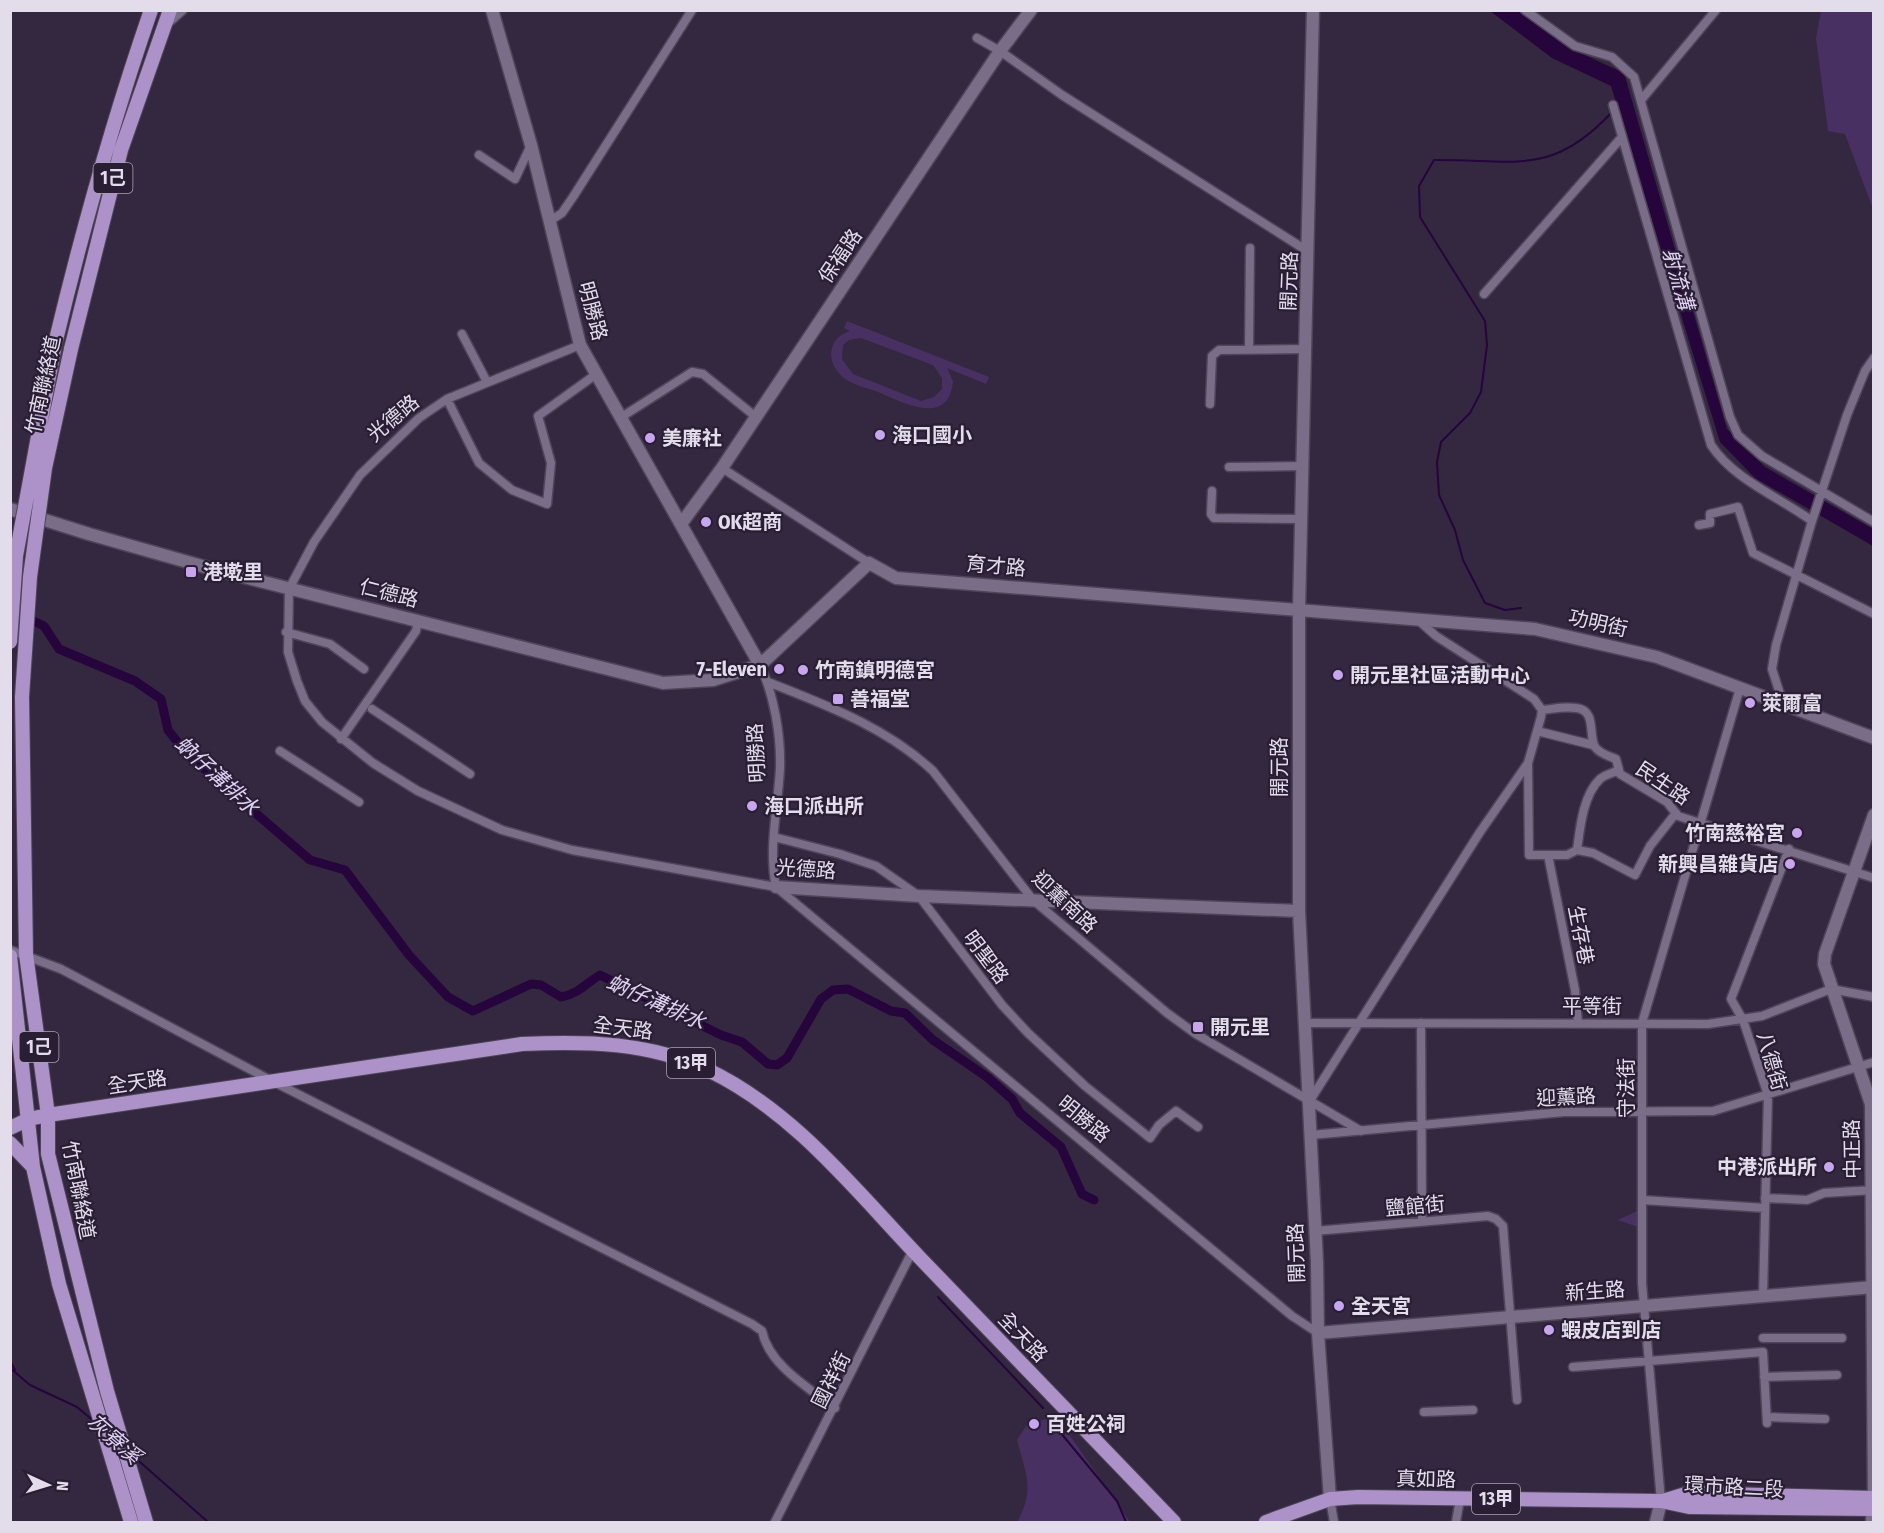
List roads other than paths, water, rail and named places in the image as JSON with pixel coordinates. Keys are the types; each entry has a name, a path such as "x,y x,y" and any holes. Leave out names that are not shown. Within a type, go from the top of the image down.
{"main road":[{"name":"竹南聯絡道","path":"10,642 16,556 55,344 79,244 107,144 151,10"},
{"name":"竹南聯絡道","path":"146,1522 107,1391 48,1155 48,1115 26,954 22,697 30,577 45,468 71,349 121,150 170,10"},
{"name":"竹南聯絡道","path":"10,956 33,1167 59,1284 90,1396 131,1522"},
{"name":"全天路","path":"29,1119 522,1044 568,1042 627,1046 668,1054 708,1070 771,1109 862,1193 913,1250 1174,1522"},
{"name":"13甲","path":"10,1116 29,1119"},
{"name":"13甲","path":"10,1128 29,1119"},
{"path":"10,1143 33,1167"},
{"name":"真如路","path":"1266,1522 1330,1500 1460,1498 1661,1501"},
{"name":"環市路二段","path":"1661,1501 1689,1507 1873,1507"}],"street":[{"path":"164,28 183,10"},
{"name":"明勝路","path":"492,10 531,145 580,345 768,682 780,766 774,837 773,874 776,887 1233,1268 1300,1322 1318,1333"},
{"path":"550,220 562,213 573,197 692,10"},
{"name":"保福路","path":"681,524 722,468 1000,51 1031,10"},
{"name":"開元路","path":"1313,10 1299,610 1299,911 1311,1135 1318,1333 1330,1500 1334,1522"},
{"path":"1525,10 1568,42 1612,57 1626,67 1634,77 1730,417 1738,435 1762,456 1822,494 1874,522"},
{"path":"1642,99 1716,10"},
{"path":"977,38 1000,51 1062,95 1309,252"},
{"path":"1613,105 1711,445 1719,457 1744,477 1813,520"},
{"path":"1484,294 1622,137"},
{"path":"479,155 515,179 531,145"},
{"path":"1249,349 1250,248"},
{"path":"462,334 487,382"},
{"name":"光德路","path":"580,345 447,399 419,418 360,475 314,542 290,589 286,632 288,652 305,701 341,740 418,791 502,830 572,850 776,887 919,896 1299,911"},
{"path":"1210,404 1212,356 1219,350 1306,349"},
{"path":"1783,703 1772,669 1796,574 1847,416 1865,371 1874,358"},
{"path":"620,418 692,372 703,374 756,417"},
{"path":"447,399 479,463 512,490 547,504 551,463 538,416 595,375"},
{"path":"1229,467 1303,466"},
{"name":"育才路","path":"722,468 896,578 1299,610"},
{"path":"1212,491 1211,514 1214,518 1302,519"},
{"path":"1699,525 1710,523 1710,514 1738,507 1753,553 1874,614"},
{"name":"仁德路","path":"10,509 88,534 290,589 663,683 713,680 760,665"},
{"path":"760,665 869,563"},
{"name":"功明街","path":"1299,610 1535,629 1572,637 1657,657 1874,738"},
{"path":"1417,620 1436,636 1534,699 1542,710 1528,763 1529,855 1567,855 1577,850 1593,853 1635,875 1650,846 1676,813"},
{"path":"341,740 416,631 418,621"},
{"path":"286,632 330,644 364,669"},
{"name":"迎薰南路","path":"768,682 841,711 918,757 933,771 1033,900 1167,1013 1309,1102 1360,1131"},
{"name":"守法街","path":"1661,1501 1651,1362 1642,1283 1642,1023 1740,688"},
{"path":"1537,732 1593,745 1590,719 1584,710 1577,708 1542,710"},
{"path":"372,709 470,774"},
{"name":"民生路","path":"1593,745 1600,753 1616,759 1617,771 1667,802 1678,816 1789,849 1874,878"},
{"path":"280,750 359,802"},
{"path":"1309,1102 1480,832 1528,763"},
{"path":"1577,850 1581,820 1594,789 1600,778 1617,771"},
{"name":"中正路","path":"1873,1507 1871,1104 1824,964 1825,954 1853,870 1874,815"},
{"name":"明聖路","path":"774,837 876,866 919,896 1002,1005 1028,1033 1085,1086 1150,1138 1160,1125 1176,1111 1198,1128"},
{"name":"八德街","path":"1763,1296 1768,1095 1743,1020 1731,999 1789,849"},
{"name":"生存巷","path":"1548,855 1575,990 1578,1023"},
{"path":"10,950 26,954 61,969 272,1081 752,1324 762,1331 764,1340 786,1370 835,1408"},
{"path":"1831,989 1874,997"},
{"name":"平等街","path":"1304,1023 1708,1024 1762,1016 1831,989"},
{"path":"1421,1023 1422,1221"},
{"name":"迎薰路","path":"1311,1135 1564,1112 1713,1111 1874,1062"},
{"path":"1766,1198 1807,1200 1824,1193 1873,1190"},
{"path":"1643,1200 1765,1208"},
{"name":"鹽館街","path":"1315,1231 1488,1216 1496,1219 1503,1226 1510,1317"},
{"name":"國祥街","path":"776,1522 913,1250"},
{"name":"新生路","path":"1318,1333 1873,1287"},
{"path":"1510,1317 1517,1400"},
{"path":"1763,1338 1842,1338"},
{"path":"1573,1367 1763,1352 1767,1420 1825,1419"},
{"path":"1764,1377 1837,1375"},
{"path":"1424,1412 1473,1410"},
{"path":"1456,1522 1460,1498"},
{"path":"1656,1522 1661,1501"},
{"path":"1661,1501 1666,1522"}],"water":[{"name":"射流溝","path":"1490,11 1521,11 1567,47 1624,73 1727,429 1765,467 1873,529 1873,546 1755,478 1720,442 1611,86 1552,58"}],"waterway":[{"path":"1521,608 1505,610 1485,603 1463,560 1455,530 1439,495 1437,462 1441,442 1470,413 1481,392 1487,345 1485,321 1420,217 1419,186 1434,160 1509,162 1550,156 1570,147 1590,133 1612,112"},
{"name":"蚋仔溝排水","path":"10,610 44,626 59,649 135,681 161,699 168,730 187,754 310,860 345,870 409,955 448,997 473,1011 531,984 541,985 561,997 567,996 600,975 721,1035 742,1042 768,1064 777,1065 787,1058 821,999 833,990 848,989 891,1011 905,1013 933,1040 987,1077 1012,1099 1020,1113 1061,1147 1082,1194 1094,1200"},
{"path":"938,1297 1043,1408"},
{"name":"灰寮溪","path":"10,1361 15,1370"},
{"name":"灰寮溪","path":"10,1368 30,1385 77,1407 96,1423"},
{"path":"1060,1432 1117,1501 1126,1522"},
{"name":"灰寮溪","path":"132,1455 208,1522"}],"place":[{"name":"海口國小","path":"880,435"},
{"name":"美廉社","path":"650,438"},
{"name":"OK超商","path":"706,522"},
{"name":"港墘里","path":"191,572"},
{"name":"7-Eleven","path":"779,669"},
{"name":"竹南鎮明德宮","path":"803,670"},
{"name":"開元里社區活動中心","path":"1338,675"},
{"name":"善福堂","path":"838,699"},
{"name":"萊爾富","path":"1750,703"},
{"name":"海口派出所","path":"752,806"},
{"name":"竹南慈裕宮","path":"1797,833"},
{"name":"新興昌雜貨店","path":"1790,864"},
{"name":"開元里","path":"1198,1027"},
{"name":"中港派出所","path":"1829,1167"},
{"name":"全天宮","path":"1339,1306"},
{"name":"蝦皮店到店","path":"1549,1330"},
{"name":"百姓公祠","path":"1034,1424"}]}
